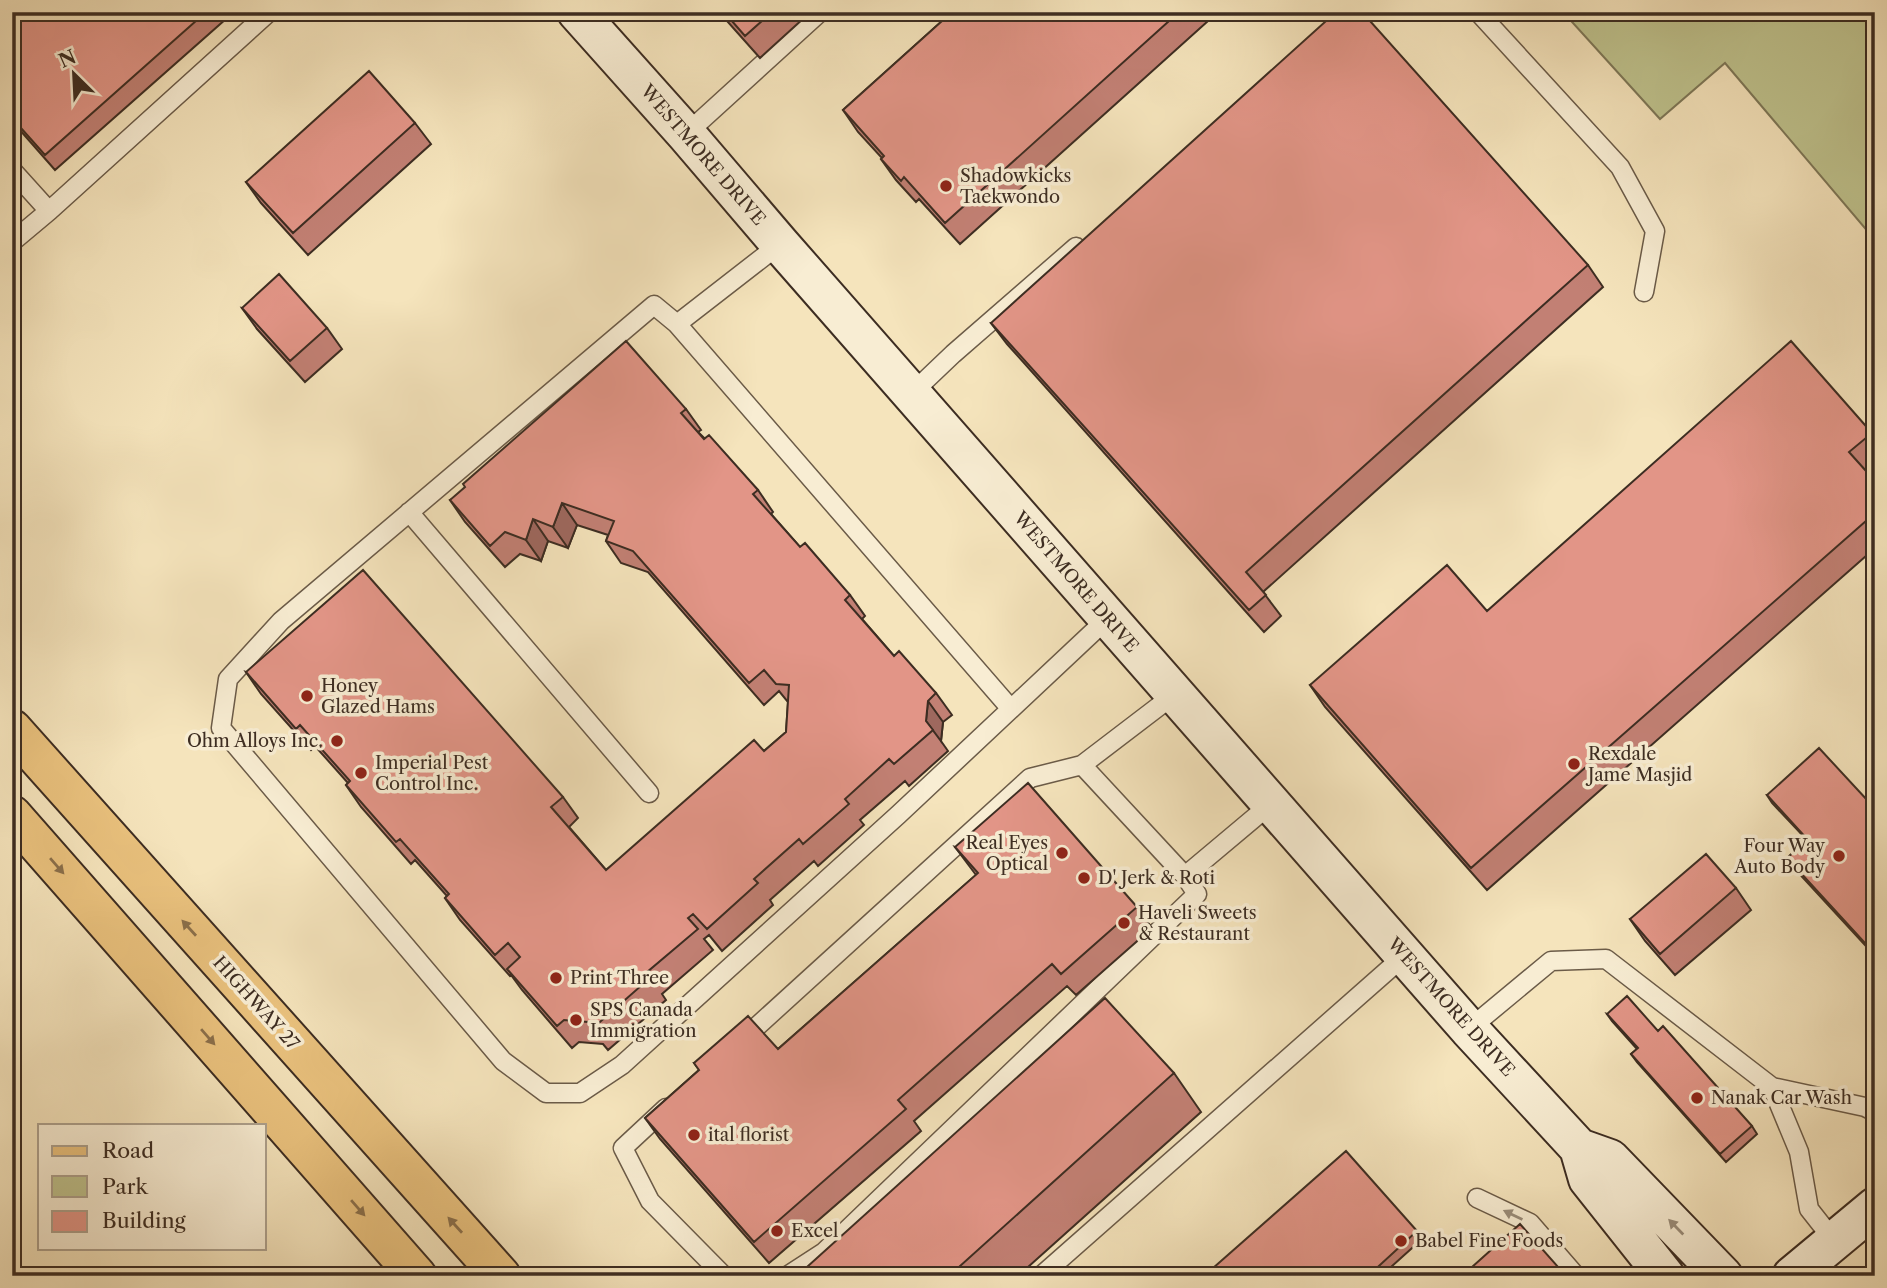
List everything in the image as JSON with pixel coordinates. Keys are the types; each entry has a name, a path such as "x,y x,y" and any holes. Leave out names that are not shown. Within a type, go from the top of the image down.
{"main road":[{"name":"HIGHWAY 27","path":"12,729 501,1276"},
{"path":"12,815 418,1276"}],"street":[{"name":"WESTMORE DRIVE","path":"577,12 1404,956 1579,1149 1588,1179 1665,1276"},
{"name":"WESTMORE DRIVE","path":"1579,1149 1610,1159 1723,1276"},
{"path":"1792,1276 1875,1206"}],"lane":[{"path":"12,242 269,12"},
{"path":"686,134 820,12"},
{"path":"1478,12 1620,167 1655,231 1644,292"},
{"path":"12,170 49,211"},
{"path":"911,394 1087,237"},
{"path":"677,324 780,244"},
{"path":"1012,709 677,324 654,305 281,621 228,679 221,728 503,1061 546,1093 580,1093 622,1065 898,816 1012,709 1108,618"},
{"path":"409,512 649,793"},
{"path":"724,1055 1030,778 1082,765 1175,694"},
{"path":"787,1276 824,1252 1197,894 1185,876 1082,765"},
{"path":"1185,876 1272,803"},
{"path":"1041,1276 1404,956"},
{"path":"1469,1028 1551,961 1606,959 1772,1087 1865,1107 1875,1112"},
{"path":"1772,1087 1799,1152 1809,1209 1835,1242"},
{"path":"684,1092 623,1148 650,1201 724,1276"},
{"path":"1477,1198 1530,1223 1576,1276"}],"green space":[{"path":"1563,12 1875,12 1875,240 1725,63 1660,119"}],"building":[{"path":"12,12 206,12 45,155 12,118"},
{"path":"724,12 772,12 745,36"},
{"path":"952,12 1179,12 945,223 904,177 901,181 881,159 884,156 843,110"},
{"path":"1336,12 1362,12 1588,265 1246,572 1266,595 1249,610 991,323"},
{"path":"369,71 415,123 293,233 246,182"},
{"path":"279,274 327,328 290,361 242,308"},
{"path":"626,341 686,409 681,413 704,439 709,435 758,490 753,494 800,547 805,543 850,595 845,600 894,656 899,651 936,693 928,701 926,721 933,730 894,764 889,759 845,799 849,804 803,844 799,839 754,879 758,883 707,929 693,914 688,918 698,929 646,973 650,978 593,1028 588,1022 564,1020 557,1026 507,969 520,957 508,943 495,955 445,898 449,894 400,839 396,842 346,785 350,781 300,725 296,729 246,672 363,570 563,797 551,807 606,870 754,740 764,751 786,732 789,685 776,684 764,670 749,683 633,551 606,541 614,521 562,503 553,527 533,519 526,540 505,532 490,546 450,500 465,487 463,484"},
{"path":"1791,341 1872,433 1849,452 1875,481 1875,513 1471,868 1310,685 1447,565 1487,611"},
{"name":"Four Way Auto Body","path":"1819,748 1868,801 1875,794 1875,954 1787,858 1808,840 1767,795"},
{"path":"1028,783 1137,907 1061,974 1052,964 898,1100 906,1109 754,1242 645,1118 699,1070 694,1063 748,1016 778,1049 978,873 955,847"},
{"path":"1706,854 1736,888 1660,954 1630,919"},
{"name":"Nanak Car Wash","path":"1627,996 1658,1031 1663,1026 1752,1126 1720,1154 1631,1054 1638,1048 1607,1014"},
{"path":"1105,998 1174,1073 949,1276 797,1276"},
{"path":"1346,1151 1417,1231 1368,1276 1204,1276"},
{"path":"1520,1224 1566,1276 1462,1276"}],"tram line":[{"path":"1870,1276 1875,1272"}],"place":[{"name":"Shadowkicks Taekwondo","path":"946,186"},
{"name":"Honey Glazed Hams","path":"307,696"},
{"name":"Ohm Alloys Inc.","path":"337,741"},
{"name":"Rexdale Jame Masjid","path":"1574,764"},
{"name":"Imperial Pest Control Inc.","path":"361,773"},
{"name":"Real Eyes Optical","path":"1062,853"},
{"name":"Four Way Auto Body","path":"1839,856"},
{"name":"D' Jerk & Roti","path":"1084,878"},
{"name":"Haveli Sweets & Restaurant","path":"1124,923"},
{"name":"Print Three","path":"556,978"},
{"name":"SPS Canada Immigration","path":"576,1020"},
{"name":"Nanak Car Wash","path":"1697,1098"},
{"name":"ital florist","path":"694,1135"},
{"name":"Excel","path":"777,1231"},
{"name":"Babel Fine Foods","path":"1401,1241"}]}
